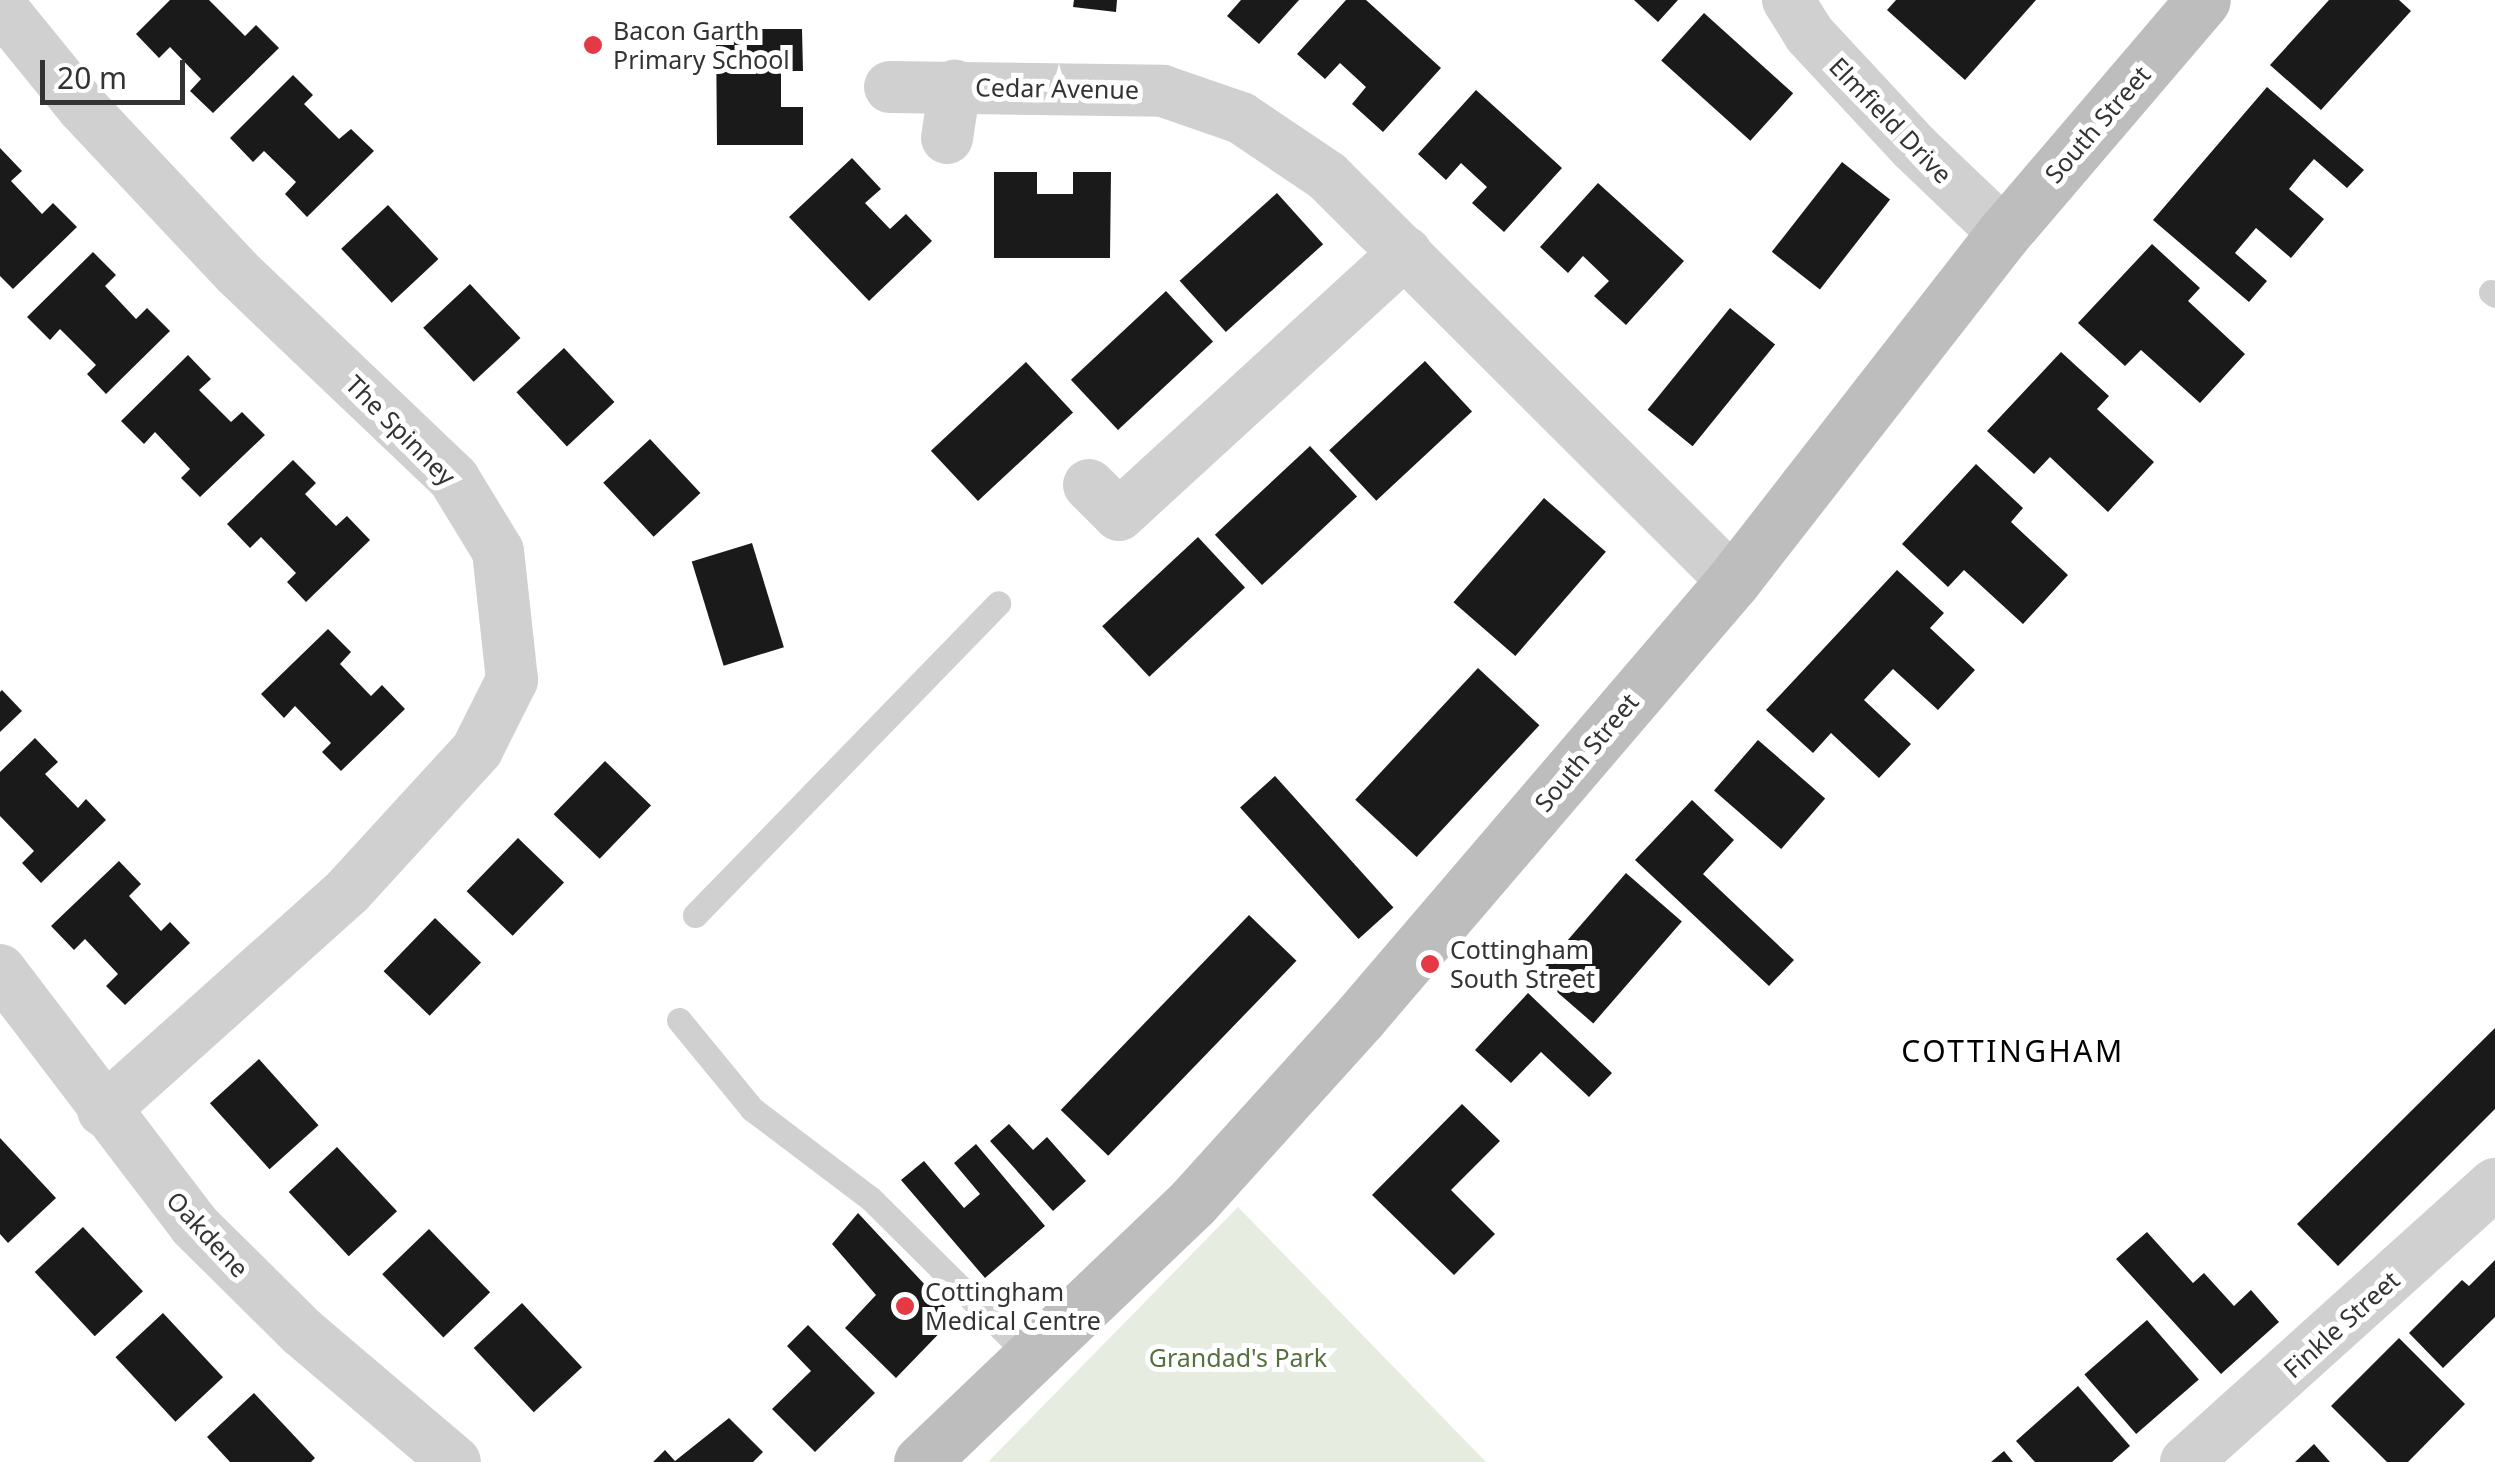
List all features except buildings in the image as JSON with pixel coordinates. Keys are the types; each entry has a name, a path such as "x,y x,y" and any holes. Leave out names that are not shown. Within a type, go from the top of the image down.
{"main road":[{"name":"South Street","path":"921,1462 1231,1160 1733,580 2004,233 2203,0"}],"street":[{"name":"Elmfield Drive","path":"1788,0 1809,34 1888,119 2004,233"},
{"name":"The Spinney","path":"0,6 83,108 238,272 454,479 498,551 512,680 478,750 348,891 104,1111"},
{"name":"Cedar Avenue","path":"947,138 955,86"},
{"name":"Cedar Avenue","path":"890,87 1163,91 1241,118 1328,176 1733,580"},
{"path":"1088,485 1120,515 1406,252"},
{"name":"Oakdene","path":"0,970 194,1225 302,1331 455,1462"},
{"name":"Finkle Street","path":"2186,1462 2489,1204"}],"lane":[{"path":"695,915 998,603"},
{"path":"678,1020 752,1109 871,1199 1030,1356"}],"green space":[{"name":"Grandad's Park","path":"1238,1207 1486,1462 988,1462"}],"place":[{"name":"Bacon Garth Primary School","path":"593,45"},
{"name":"Cottingham South Street","path":"1430,964"},
{"name":"Cottingham Medical Centre","path":"905,1306"}],"district":[{"name":"COTTINGHAM","path":"2013,1051"}]}
